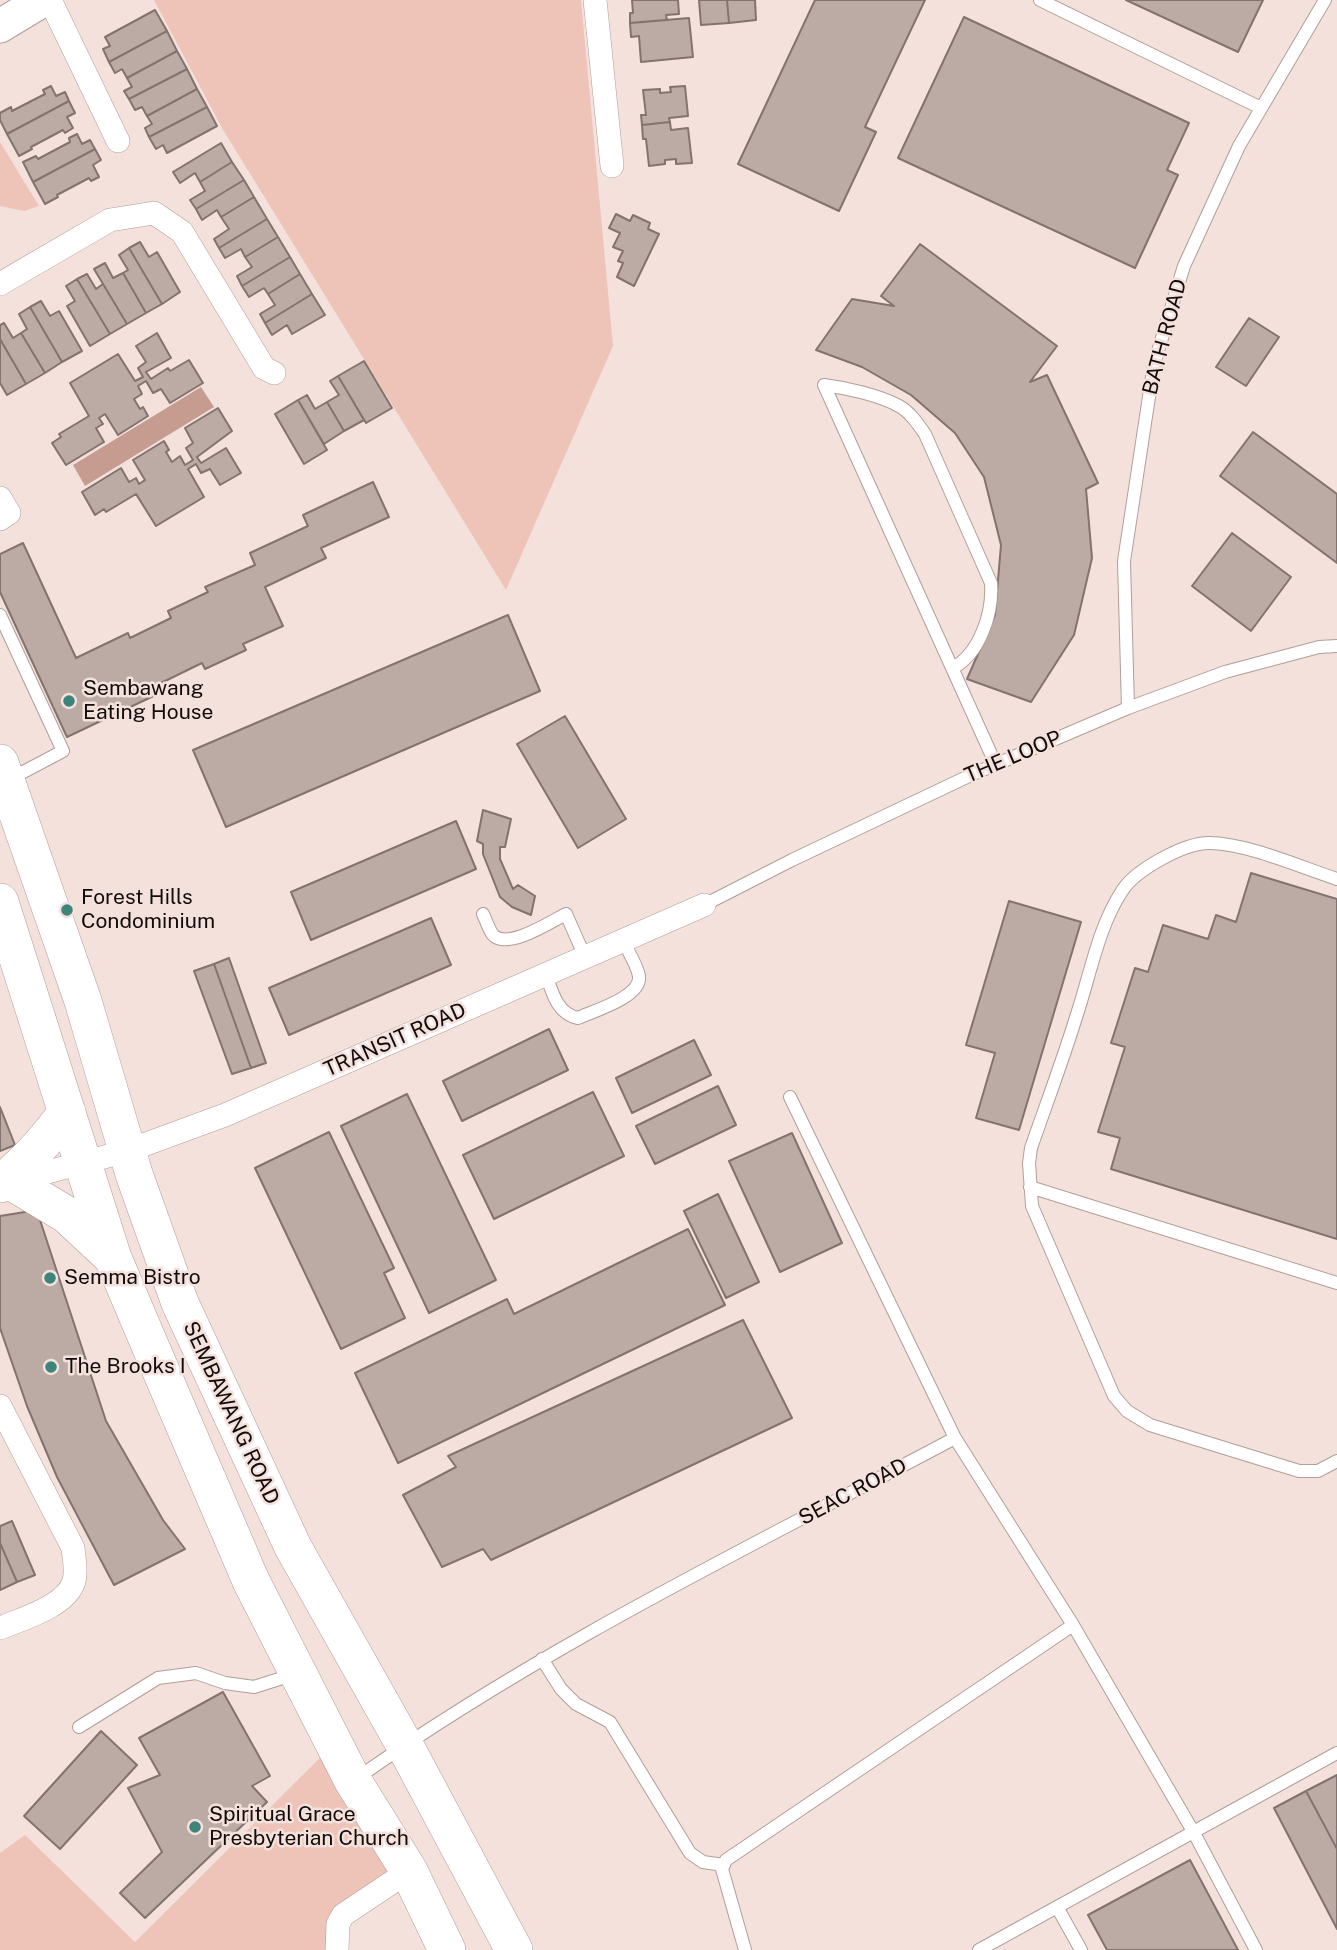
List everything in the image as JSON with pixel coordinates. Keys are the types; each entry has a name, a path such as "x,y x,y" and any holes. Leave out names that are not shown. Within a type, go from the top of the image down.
{"main road":[{"path":"0,26 43,0"},
{"name":"SEMBAWANG ROAD","path":"3,772 83,1001 127,1152 180,1303 288,1535 514,1950"},
{"path":"0,902 113,1258 251,1581 353,1781 409,1871 447,1950"},
{"path":"67,1112 51,1135 4,1184 67,1215 113,1258"}],"street":[{"path":"50,0 118,141"},
{"path":"595,0 612,166"},
{"path":"0,284 110,220 154,213 182,232 264,368 274,373"},
{"name":"TRANSIT ROAD","path":"4,1184 127,1152 225,1115 704,905"},
{"path":"0,1406 73,1548 76,1571 74,1584 64,1597 49,1607 0,1628"},
{"path":"337,1950 338,1924 343,1915 409,1871"}],"lane":[{"path":"1040,0 1261,108"},
{"name":"BATH ROAD","path":"1128,708 1124,561 1154,364 1184,266 1239,146 1325,0"},
{"path":"953,668 964,662 975,649 992,599 991,583 925,434 899,406 848,388 824,385 996,765"},
{"path":"0,615 63,751 3,772"},
{"name":"THE LOOP","path":"704,905 792,860 996,765 1128,708 1225,672 1319,647 1337,646"},
{"path":"1337,879 1239,847 1207,842 1144,868 1124,888 1108,914 1074,1025 1031,1147 1030,1187 1032,1206 1103,1371 1114,1396 1127,1411 1150,1424 1299,1471 1318,1471 1337,1461"},
{"path":"483,915 493,935 501,940 512,941 566,914 585,957"},
{"path":"546,974 562,1012 578,1018 631,994 638,985 639,977 623,941"},
{"path":"790,1097 955,1438 1073,1625 1194,1833 1256,1950"},
{"path":"1030,1187 1337,1283"},
{"name":"SEAC ROAD","path":"353,1781 404,1744 542,1659 955,1438"},
{"path":"745,1950 722,1869 726,1860 1073,1625"},
{"path":"542,1659 561,1689 576,1704 610,1722 690,1853 703,1862 724,1865"},
{"path":"79,1727 159,1678 196,1673 225,1683 254,1687 299,1673"},
{"path":"979,1950 1335,1758"},
{"path":"1057,1907 1081,1950"}],"shaded area":[{"path":"154,0 581,0 613,346 506,590 222,128"},
{"path":"0,142 39,206 24,211 0,206"},
{"path":"201,387 214,407 85,486 73,465"},
{"path":"328,1750 409,1871 333,1914 333,1950 0,1950 0,1853 25,1835 135,1942"}],"building":[{"path":"632,0 678,0 679,14 666,15 667,20 630,23 630,13 633,13"},
{"path":"699,0 727,0 729,23 701,25"},
{"path":"727,0 755,0 756,20 729,23"},
{"path":"815,0 925,0 865,127 876,132 839,211 738,164"},
{"path":"1126,0 1263,0 1238,52"},
{"path":"155,10 167,31 109,62 103,49 110,46 105,37"},
{"path":"964,17 1189,123 1167,170 1178,175 1135,268 898,158"},
{"path":"689,18 693,57 641,62 639,36 631,37 630,23"},
{"path":"167,31 177,51 127,78 122,69 115,73 109,62"},
{"path":"177,51 187,69 129,99 124,91 132,87 127,78"},
{"path":"187,69 197,89 147,116 142,107 135,110 129,99"},
{"path":"51,86 56,96 65,92 69,101 7,134 0,120 0,113 11,107 12,111 45,94 43,90"},
{"path":"685,86 688,116 669,118 670,122 642,125 641,115 646,115 643,90 660,89 660,93 671,92 670,87"},
{"path":"197,89 207,107 149,137 145,128 152,124 147,116"},
{"path":"69,101 75,113 67,117 73,128 65,133 63,130 19,156 7,134"},
{"path":"207,107 217,126 167,153 163,145 156,149 149,137"},
{"path":"670,122 671,130 688,128 692,163 676,164 676,159 649,166 642,125"},
{"path":"77,134 82,144 90,140 95,149 33,182 23,162 36,156 38,159 70,142 69,138"},
{"path":"221,143 232,162 200,182 195,173 180,183 173,172"},
{"path":"95,149 101,160 93,165 99,177 91,181 89,178 45,204 33,182"},
{"path":"232,162 244,180 196,209 190,200 205,191 200,182"},
{"path":"244,180 254,197 221,217 217,210 202,220 196,209"},
{"path":"254,197 267,219 219,248 214,239 229,229 221,217"},
{"path":"616,214 630,221 633,215 650,223 648,229 659,234 634,286 617,277 623,263 618,261 623,251 613,247 620,233 609,228"},
{"path":"267,219 278,237 245,257 241,249 225,258 219,248"},
{"path":"278,237 290,257 242,286 237,276 252,267 245,257"},
{"path":"140,242 149,257 157,252 180,292 162,304 129,248"},
{"path":"920,244 1057,346 1030,382 1047,375 1098,483 1086,489 1092,558 1074,635 1031,702 967,679 995,615 1001,545 984,477 955,433 911,395 862,367 816,350 852,299 894,306 881,296"},
{"path":"129,248 162,304 146,313 123,273 128,270 119,255"},
{"path":"290,257 300,274 268,294 264,288 249,297 242,286"},
{"path":"105,263 113,278 123,273 146,313 127,324 94,269"},
{"path":"87,274 96,289 103,284 127,324 110,334 77,279"},
{"path":"300,274 312,294 265,323 260,314 275,305 268,294"},
{"path":"77,279 110,334 90,346 67,306 75,301 66,286"},
{"path":"312,294 325,315 292,334 287,325 272,335 265,323"},
{"path":"41,301 50,316 59,311 82,351 62,362 30,307"},
{"path":"30,307 62,362 45,373 21,333 27,329 19,314"},
{"path":"1249,318 1279,337 1246,386 1216,367"},
{"path":"4,323 13,338 21,333 45,373 26,384 0,339 0,325"},
{"path":"157,333 171,358 146,372 151,379 168,368 170,371 189,360 203,383 170,403 161,389 153,393 146,381 138,386 142,394 134,399 148,416 118,435 105,414 99,418 103,424 96,428 104,442 66,465 52,443 61,437 59,434 89,416 70,383 118,354 135,381 143,377 138,368 146,362 136,346"},
{"path":"0,339 26,384 7,395 0,383"},
{"path":"364,361 392,408 366,423 338,376"},
{"path":"338,376 364,420 344,431 327,402 339,395 330,381"},
{"path":"307,395 315,409 327,402 344,431 324,444 298,400"},
{"path":"298,400 327,450 304,464 275,414"},
{"path":"218,408 232,431 197,457 201,463 226,448 241,473 220,485 210,469 201,473 196,464 188,469 204,497 156,526 136,494 106,512 104,509 95,515 82,492 121,468 129,482 136,478 139,484 145,480 133,460 164,441 172,462 180,456 185,465 193,460 186,448 193,443 185,428"},
{"path":"1253,432 1337,494 1337,563 1220,476"},
{"path":"373,482 389,517 321,548 326,558 265,587 283,626 243,644 246,650 205,669 202,663 161,683 164,691 67,737 0,592 0,554 23,543 76,658 128,633 130,638 171,618 168,611 208,592 205,587 255,565 250,553 308,526 303,515"},
{"path":"1232,533 1291,577 1251,631 1192,586"},
{"path":"508,615 540,691 226,827 193,750"},
{"path":"565,716 626,819 578,848 517,744"},
{"path":"483,810 511,819 505,847 500,847 500,859 513,889 518,885 535,896 531,915 512,907 500,897 483,854 483,844 477,841"},
{"path":"456,821 476,869 311,940 291,892"},
{"path":"1251,873 1337,899 1337,1239 1111,1169 1120,1138 1098,1132 1125,1047 1111,1043 1135,968 1148,972 1163,925 1208,939 1216,915 1236,922"},
{"path":"1009,901 1081,922 1019,1130 976,1118 995,1053 966,1045"},
{"path":"431,918 451,965 289,1035 269,988"},
{"path":"229,958 266,1063 251,1068 214,964"},
{"path":"214,964 251,1068 232,1074 194,971"},
{"path":"549,1029 568,1070 462,1121 443,1081"},
{"path":"694,1040 711,1075 632,1113 616,1078"},
{"path":"718,1086 736,1125 655,1164 636,1126"},
{"path":"593,1092 624,1156 494,1219 463,1155"},
{"path":"407,1094 496,1280 429,1313 341,1126"},
{"path":"0,1107 15,1145 0,1151"},
{"path":"329,1132 394,1268 384,1273 405,1318 341,1349 255,1168"},
{"path":"792,1133 842,1243 780,1272 729,1161"},
{"path":"718,1194 759,1282 726,1298 684,1211"},
{"name":"The Brooks I","path":"31,1211 39,1217 106,1421 163,1520 185,1549 114,1585 57,1477 27,1406 0,1328 0,1216"},
{"path":"688,1229 725,1305 398,1463 355,1373 507,1299 514,1314"},
{"path":"743,1320 792,1418 491,1560 483,1549 442,1567 403,1495 456,1467 448,1456"},
{"path":"12,1521 35,1575 17,1582 0,1543 0,1526"},
{"path":"0,1543 17,1582 0,1590"},
{"name":"Spiritual Grace Presbyterian Church","path":"223,1692 270,1776 252,1786 267,1802 145,1918 120,1893 162,1852 128,1788 160,1775 139,1738"},
{"path":"101,1731 137,1765 60,1849 24,1816"},
{"path":"1337,1775 1337,1849 1306,1791"},
{"path":"1306,1791 1337,1849 1337,1929 1274,1808"},
{"path":"1190,1860 1238,1950 1107,1950 1088,1915"}],"place":[{"name":"Sembawang Eating House","path":"69,701"},
{"name":"Forest Hills Condominium","path":"67,910"},
{"name":"Semma Bistro","path":"50,1278"},
{"name":"The Brooks I","path":"51,1367"},
{"name":"Spiritual Grace Presbyterian Church","path":"195,1827"}]}
